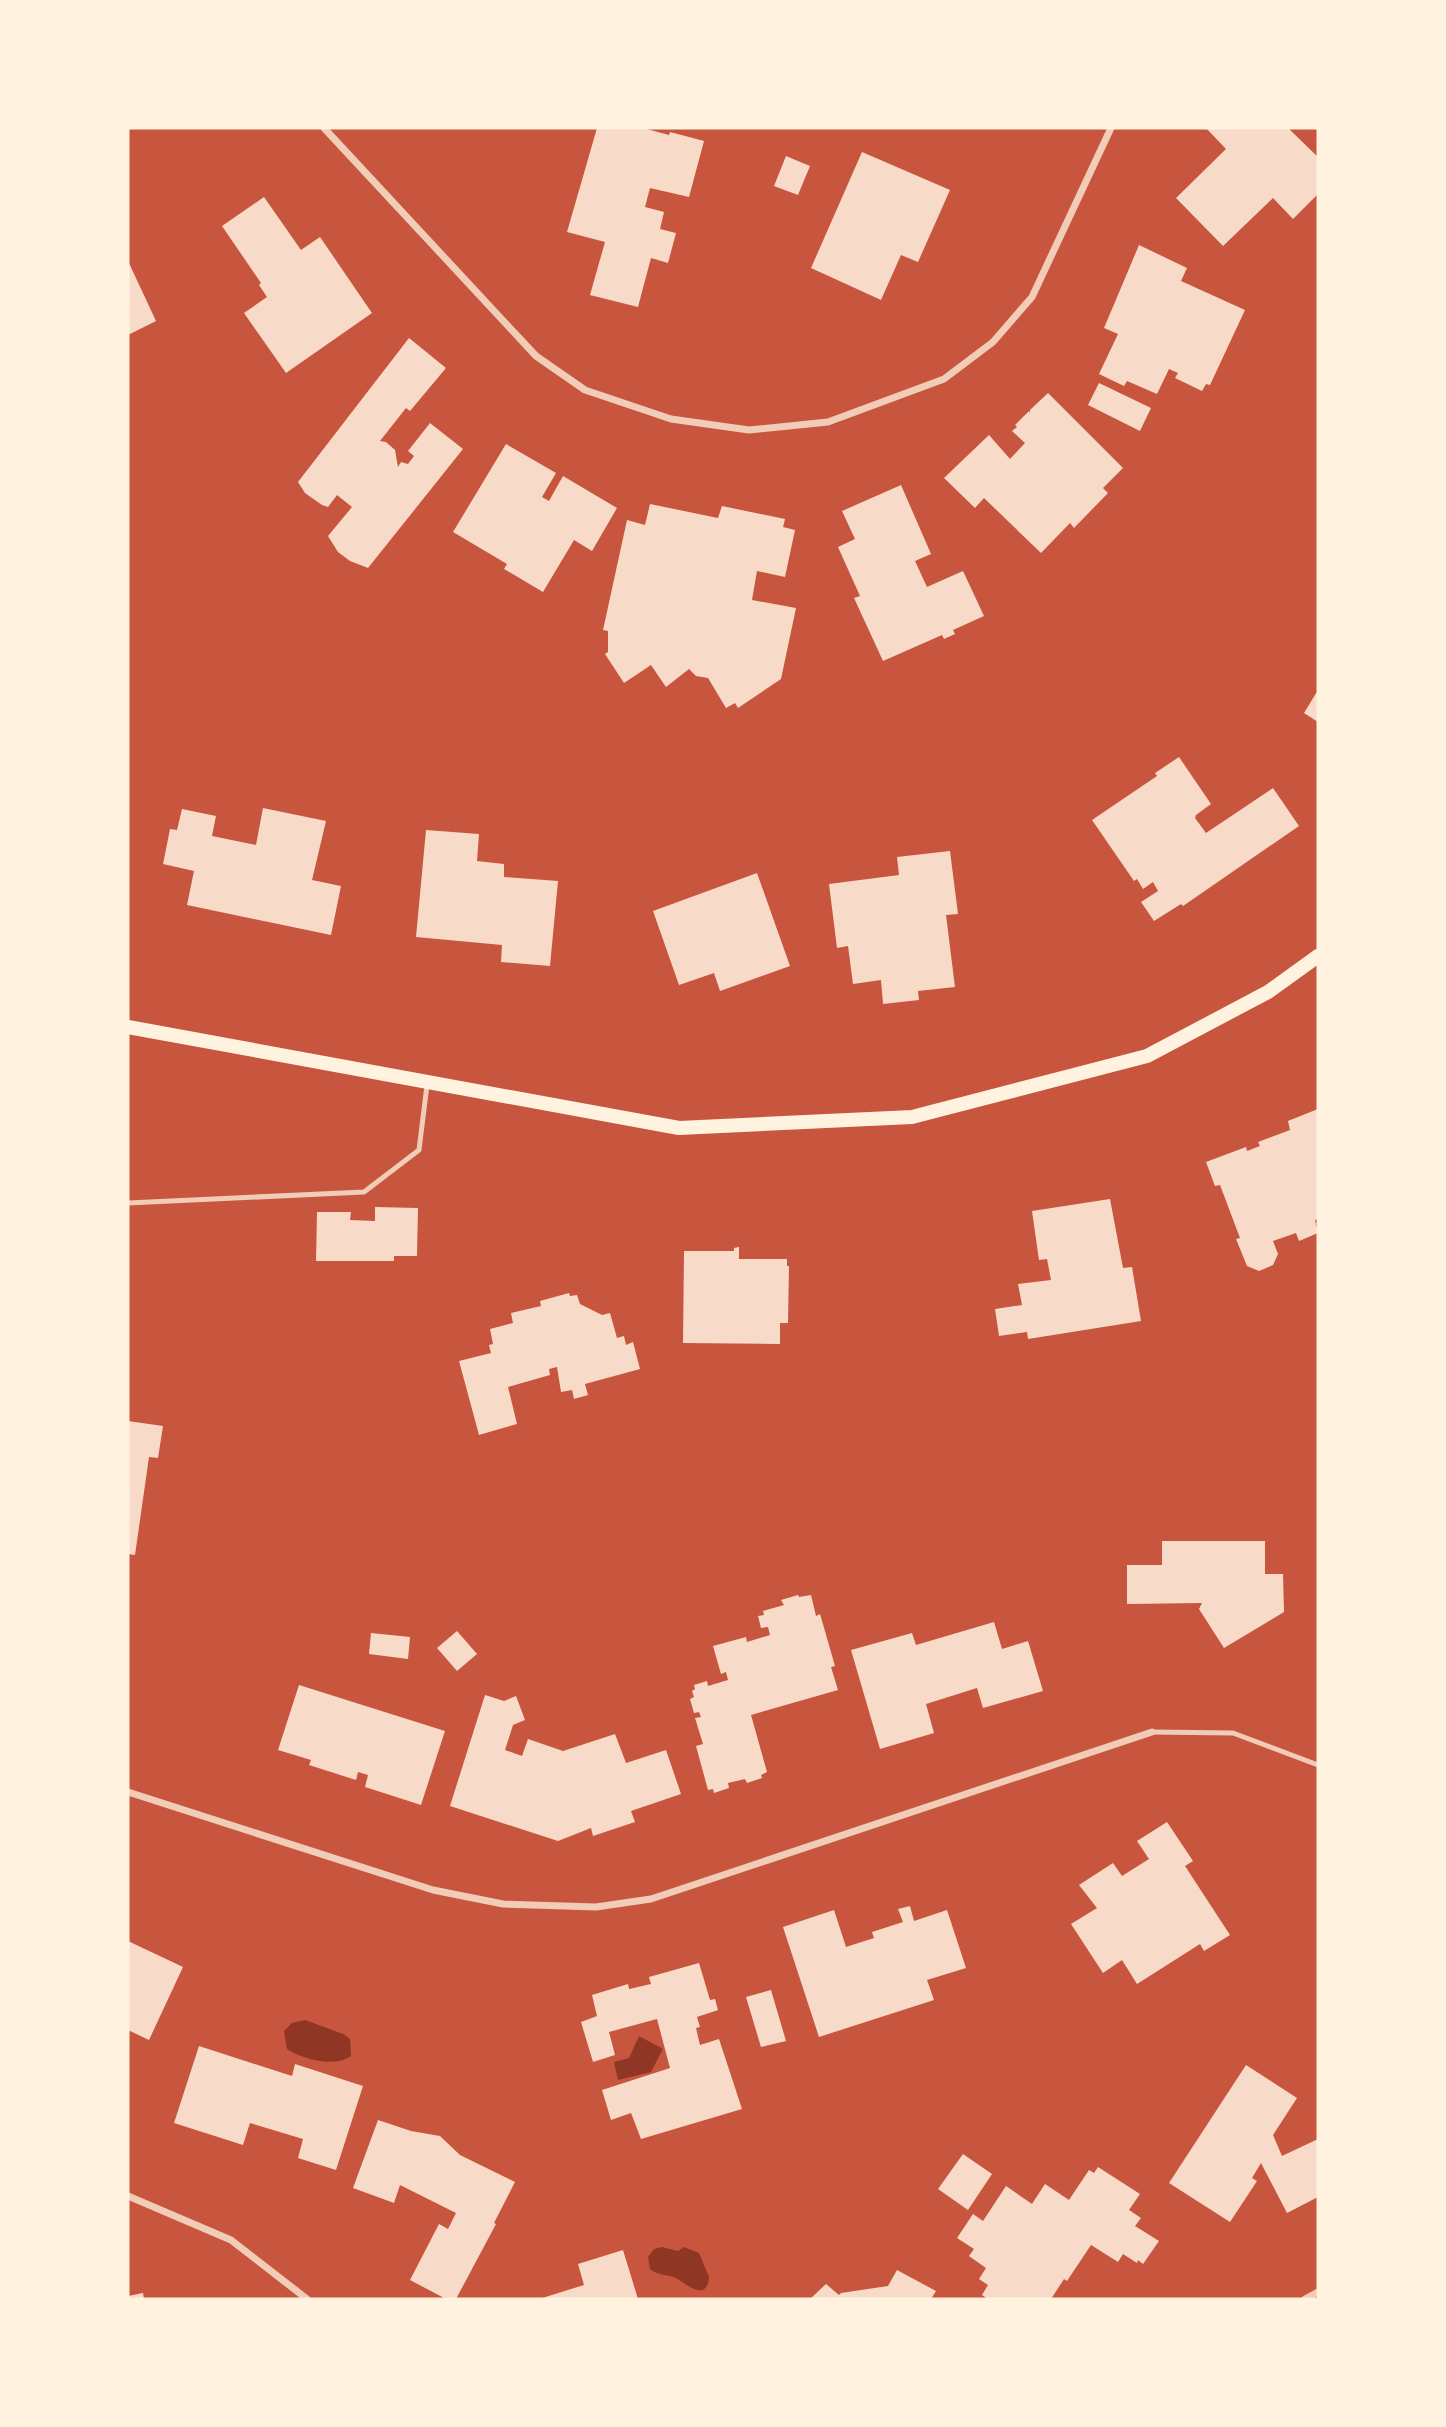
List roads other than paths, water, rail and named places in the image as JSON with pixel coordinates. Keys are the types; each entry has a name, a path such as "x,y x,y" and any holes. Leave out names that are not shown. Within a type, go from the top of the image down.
{"main road":[{"path":"128,1027 679,1128 912,1117 1147,1056 1268,992 1318,956"}],"street":[{"path":"324,128 536,356 584,390 671,419 749,430 828,422 944,379 993,342 1032,297 1111,128"},
{"path":"128,1792 433,1890 503,1903 596,1907 650,1899 1152,1732"},
{"path":"128,2196 231,2240 307,2299"},
{"path":"1304,2299 1318,2292"}],"lane":[{"path":"128,1203 364,1192 419,1150 427,1082"},
{"path":"1152,1732 1233,1733 1318,1765"}]}
